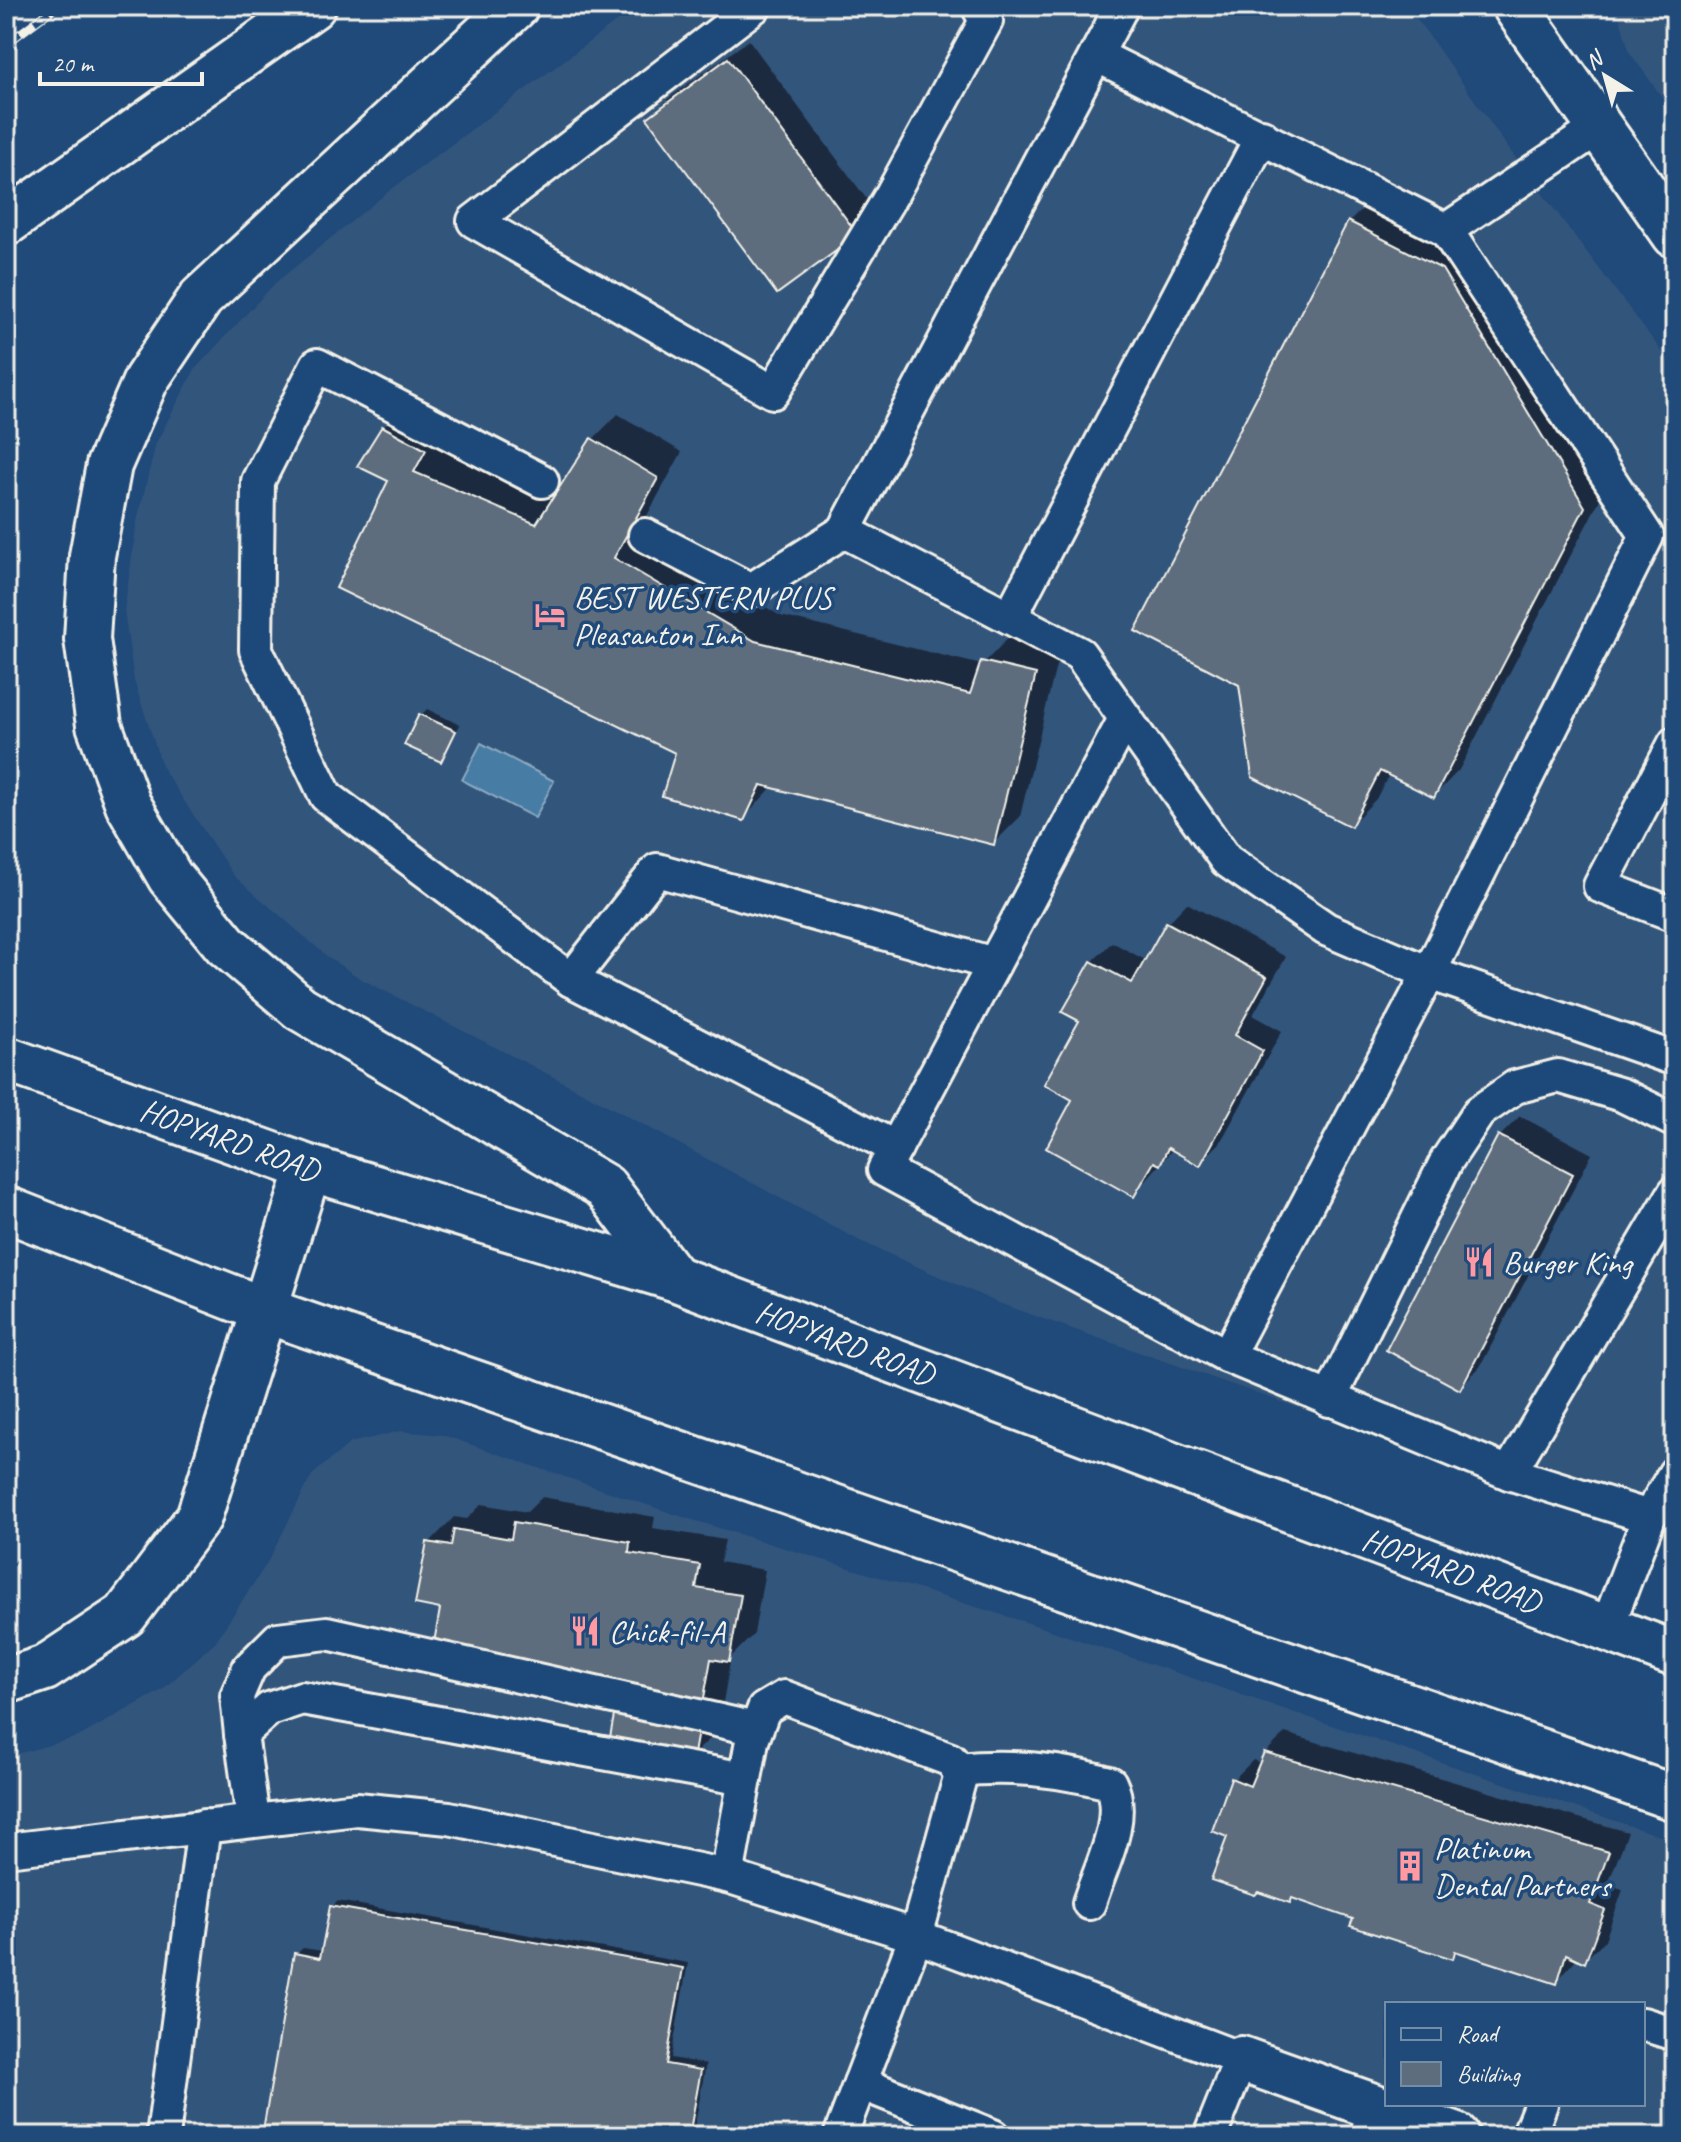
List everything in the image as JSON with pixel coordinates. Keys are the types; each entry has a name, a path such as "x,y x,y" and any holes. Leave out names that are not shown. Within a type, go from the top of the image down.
{"main road":[{"path":"6,223 313,6"},
{"path":"516,6 201,298 146,380 109,465 92,556 87,639 99,725 128,804 170,877 226,945 300,1008 605,1187 674,1278"},
{"path":"1515,6 1675,235"},
{"name":"HOPYARD ROAD","path":"6,1059 309,1168 674,1278 1675,1654"},
{"path":"6,1681 45,1668 125,1615 199,1517 309,1168"},
{"path":"6,1209 264,1310 1675,1798"},
{"path":"1241,2059 1371,2122 1457,2136"}],"lane":[{"path":"755,6 474,221 773,392 892,194 986,21 978,6"},
{"path":"645,535 751,590 844,531 1122,6"},
{"path":"1096,55 1446,230 1647,536 1429,973 1227,1356"},
{"path":"1446,230 1600,127"},
{"path":"1010,617 1262,136"},
{"path":"542,481 317,365 258,481 256,650 326,796 571,980 896,1148"},
{"path":"844,531 1080,654 1226,860 1326,929 1429,973 1675,1059"},
{"path":"1125,719 884,1170 1227,1356 1509,1473 1649,1517"},
{"path":"1675,743 1600,886 1675,915"},
{"path":"571,980 657,870 994,964"},
{"path":"1329,1400 1447,1160 1479,1112 1515,1087 1558,1076 1622,1095 1675,1121"},
{"path":"1509,1473 1675,1192"},
{"path":"1606,1630 1649,1517 1675,1473"},
{"path":"253,1819 237,1696 249,1668 278,1639 327,1633 756,1729"},
{"path":"727,1876 756,1729 764,1709 784,1697 951,1760 961,1774 916,1936 840,2136"},
{"path":"241,1734 269,1709 302,1698 745,1779"},
{"path":"958,1770 994,1766 1080,1775 1110,1783 1118,1799 1115,1819 1089,1903"},
{"path":"6,1850 357,1809 449,1818 727,1876 916,1936 1241,2059 1210,2136"},
{"path":"163,2136 204,1826"},
{"path":"1645,2025 1675,2034"},
{"path":"860,2083 993,2136"},
{"path":"1528,2136 1540,2106"}],"shaded area":[{"path":"637,6 1408,6 1509,149 1675,369 1675,1539 998,1303 860,1241 569,1085 361,979 329,958 233,875 163,769 134,681 124,611 137,521 156,443 195,369 275,283 389,191"},
{"path":"1616,6 1675,6 1675,115 1630,53"},
{"path":"481,743 554,781 535,818 462,780"},
{"path":"400,1431 443,1435 674,1514 1032,1624 1675,1841 1675,2136 6,2136 6,1757 78,1737 162,1690 215,1642 267,1563 312,1475 350,1443"}],"building":[{"path":"728,58 858,235 777,294 647,118"},
{"path":"1348,221 1442,269 1585,507 1434,798 1380,771 1351,827 1252,777 1239,685 1135,631"},
{"name":"BEST WESTERN PLUS Pleasanton Inn","path":"382,426 426,450 414,472 536,524 591,438 658,478 614,558 755,641 970,694 981,661 1036,674 994,845 761,785 744,821 662,796 675,753 336,588 388,481 357,466"},
{"path":"419,714 456,731 441,762 404,745"},
{"path":"1166,922 1267,977 1235,1035 1263,1051 1200,1166 1168,1148 1160,1165 1154,1162 1134,1197 1046,1148 1072,1100 1044,1084 1079,1021 1062,1012 1091,961 1132,983"},
{"name":"Burger King","path":"1498,1135 1573,1174 1460,1390 1386,1350"},
{"name":"Chick-fil-A","path":"514,1522 630,1542 629,1553 700,1565 696,1588 741,1595 729,1662 711,1659 693,1759 609,1743 620,1682 510,1663 432,1654 440,1609 415,1604 427,1542 451,1546 454,1529 511,1539"},
{"name":"Platinum Dental Partners","path":"1264,1752 1609,1852 1590,1904 1605,1910 1585,1963 1566,1954 1557,1984 1455,1951 1453,1959 1350,1926 1353,1919 1292,1898 1290,1903 1211,1880 1227,1837 1212,1831 1231,1778 1250,1786"},
{"path":"330,1906 683,1968 666,2064 701,2070 689,2136 262,2136 294,1953 320,1958"}],"railway":[{"path":"6,44 57,6"}],"place":[{"name":"BEST WESTERN PLUS Pleasanton Inn","path":"550,615"},
{"name":"Burger King","path":"1479,1262"},
{"name":"Chick-fil-A","path":"585,1631"},
{"name":"Platinum Dental Partners","path":"1410,1866"}]}
